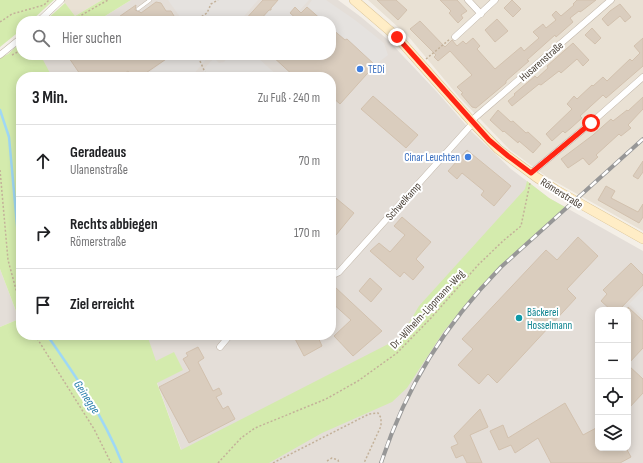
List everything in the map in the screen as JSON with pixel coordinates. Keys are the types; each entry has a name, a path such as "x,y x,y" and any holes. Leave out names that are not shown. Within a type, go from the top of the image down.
{"main road":[{"name":"Römerstraße","path":"357,1 397,37 472,122 498,148 531,173 574,201 643,239"}],"street":[{"path":"44,16 61,0"},
{"path":"468,0 481,14"},
{"path":"455,37 495,0"},
{"name":"Husarenstraße","path":"472,122 611,0"},
{"path":"0,55 16,42"},
{"path":"531,173 643,77"},
{"name":"Schwelkamp","path":"336,274 339,272 472,122"},
{"path":"220,347 226,340"}],"lane":[{"path":"138,9 150,0"}],"path":[{"path":"0,22 12,14 44,5 49,0"},
{"path":"80,16 108,0"},
{"path":"203,16 208,13 212,4 218,0"},
{"path":"421,63 450,38 455,37"},
{"path":"200,61 205,72"},
{"path":"0,170 8,260 16,290"},
{"name":"Dr.-Wilhelm-Lippmann-Weg","path":"218,463 241,438 255,428 326,399 358,381 397,354 478,266 503,241 521,226 530,183"},
{"path":"0,204 3,200"},
{"path":"38,340 94,429 111,463"},
{"path":"273,463 369,414 378,413 381,418 381,426 364,463"},
{"path":"327,461 332,458 338,460 339,463"}],"shaded area":[{"path":"62,0 102,0 75,16"},
{"path":"131,0 338,0 387,39 472,132 511,169 549,198 643,251 643,463 186,463 142,340 336,340 336,72 47,72 43,60 336,60 336,16 105,16"},
{"path":"168,0 258,0 244,16 179,16"},
{"path":"279,0 309,0 295,16 265,16"},
{"path":"312,0 326,0 355,20 384,43 388,55 375,65 347,39 336,32 336,16 317,16 307,7"},
{"path":"368,0 643,0 643,231 547,177 509,149 459,97 408,36"},
{"path":"166,60 206,60 195,72 150,72"},
{"path":"212,60 216,60 219,63 226,60 260,60 273,72 203,72 203,70"},
{"path":"0,269 16,311 16,320 0,327"},
{"path":"643,290 643,317 629,304"}],"green space":[{"path":"0,0 54,0 36,16 16,16 16,34 0,47"},
{"path":"102,0 131,0 105,16 75,16"},
{"path":"65,3 75,16 51,16"},
{"path":"16,47 16,60 43,60 49,72 16,72 16,311 0,269 0,58 8,54"},
{"path":"527,181 549,198 565,207 500,266 479,288 444,331 407,388 392,402 322,433 269,463 0,463 0,327 16,320 16,340 149,340 156,361 174,352 183,370 157,383 181,450 400,338 419,306 525,189"}],"building":[{"path":"263,0 278,0 271,10 269,10 264,16 249,16"},
{"path":"377,0 396,0 407,10 398,20"},
{"path":"440,0 457,0 467,11 461,15 463,18 458,23 449,13 451,11"},
{"path":"512,0 521,9 513,17 504,8"},
{"path":"577,0 596,0 570,18 573,22 556,37 555,35 527,60 529,61 506,81 506,83 476,108 472,107 457,87 472,75 450,51 438,61 434,57 436,55 410,29 420,21 445,47 452,40 457,46 463,41 466,44 473,38 480,46 477,49 495,69 521,47 524,51 539,38 533,32 543,24 546,28 556,20 552,15 556,11 561,16 574,5 573,4"},
{"path":"156,2 161,3 166,11 171,11 174,16 120,16 136,5 135,10 141,13"},
{"path":"620,4 631,17 625,22 620,16 608,26 602,19"},
{"path":"295,7 301,13 307,7 317,16 293,16 290,13"},
{"path":"497,19 508,31 495,42 485,30"},
{"path":"592,28 601,38 595,44 585,35"},
{"path":"336,32 345,40 347,39 375,65 340,104 336,100 336,72 290,72 276,60 336,60"},
{"path":"643,38 643,66 606,98 603,95 580,116 582,118 571,128 565,133 563,131 552,141 546,134 572,109 567,104 574,96 577,99 603,77 607,81 630,59 632,61 640,53 634,46"},
{"path":"573,43 589,60 583,66 577,59 561,73 559,71 541,85 539,84 512,106 508,101 515,95 514,94 535,76 537,78 548,68 547,66"},
{"path":"70,60 165,60 147,72 79,72"},
{"path":"373,96 418,135 406,148 361,109"},
{"path":"643,97 643,109 628,125 631,128 621,136 619,134 596,155 598,157 589,165 583,158 568,168 561,159 593,135 611,119 613,121 627,110 628,111"},
{"path":"498,110 526,133 528,132 541,144 533,153 519,141 518,143 504,131 503,132 490,120"},
{"path":"467,150 511,186 494,206 481,195 484,191 462,173 457,179 448,171"},
{"path":"643,161 643,172 638,179 633,176"},
{"path":"606,186 615,191 611,198 638,212 643,204 643,217 639,223 598,200"},
{"path":"336,198 354,213 336,235"},
{"path":"402,217 431,242 416,259 424,267 413,280 404,272 400,277 370,251 379,243 390,252 405,235 394,226"},
{"name":"Bäckerei Hosselmann","path":"578,237 598,256 567,289 576,298 497,383 488,374 479,384 458,365 473,349 462,339 546,250 557,260"},
{"path":"631,263 643,275 643,285 622,307 608,307 601,301 607,294 603,290"},
{"path":"370,278 382,289 371,302 359,291"},
{"path":"336,288 382,331 353,356 336,338 336,334 351,320 336,306"},
{"path":"631,310 643,321 643,348 631,361"},
{"path":"296,340 319,340 322,346 304,356"},
{"path":"198,347 204,358 198,362 213,391 219,388 222,394 216,397 223,409 228,406 235,419 189,443 159,387 190,371 183,359 188,356 186,353"},
{"path":"631,368 643,379 643,393 631,406"},
{"path":"565,403 583,435 595,429 595,451 628,451 631,457 620,463 551,463 538,438 515,453 511,445 499,450 490,431 503,425 508,438"},
{"path":"480,409 488,427 470,435 482,463 467,463 463,455 456,458 451,447 458,444 454,436"}],"waterway":[{"name":"Geinegge","path":"0,110 9,137 16,214"},
{"name":"Geinegge","path":"50,340 98,413 122,463"}],"railway":[{"path":"381,463 391,435 415,382 445,334 462,312 501,267 643,139"}],"place":[{"name":"TEDi","path":"360,69"},
{"name":"Cinar Leuchten","path":"468,157"},
{"name":"Bäckerei Hosselmann","path":"519,318"}],"route":[{"path":"397,37 489,140 531,173 591,123"}]}
